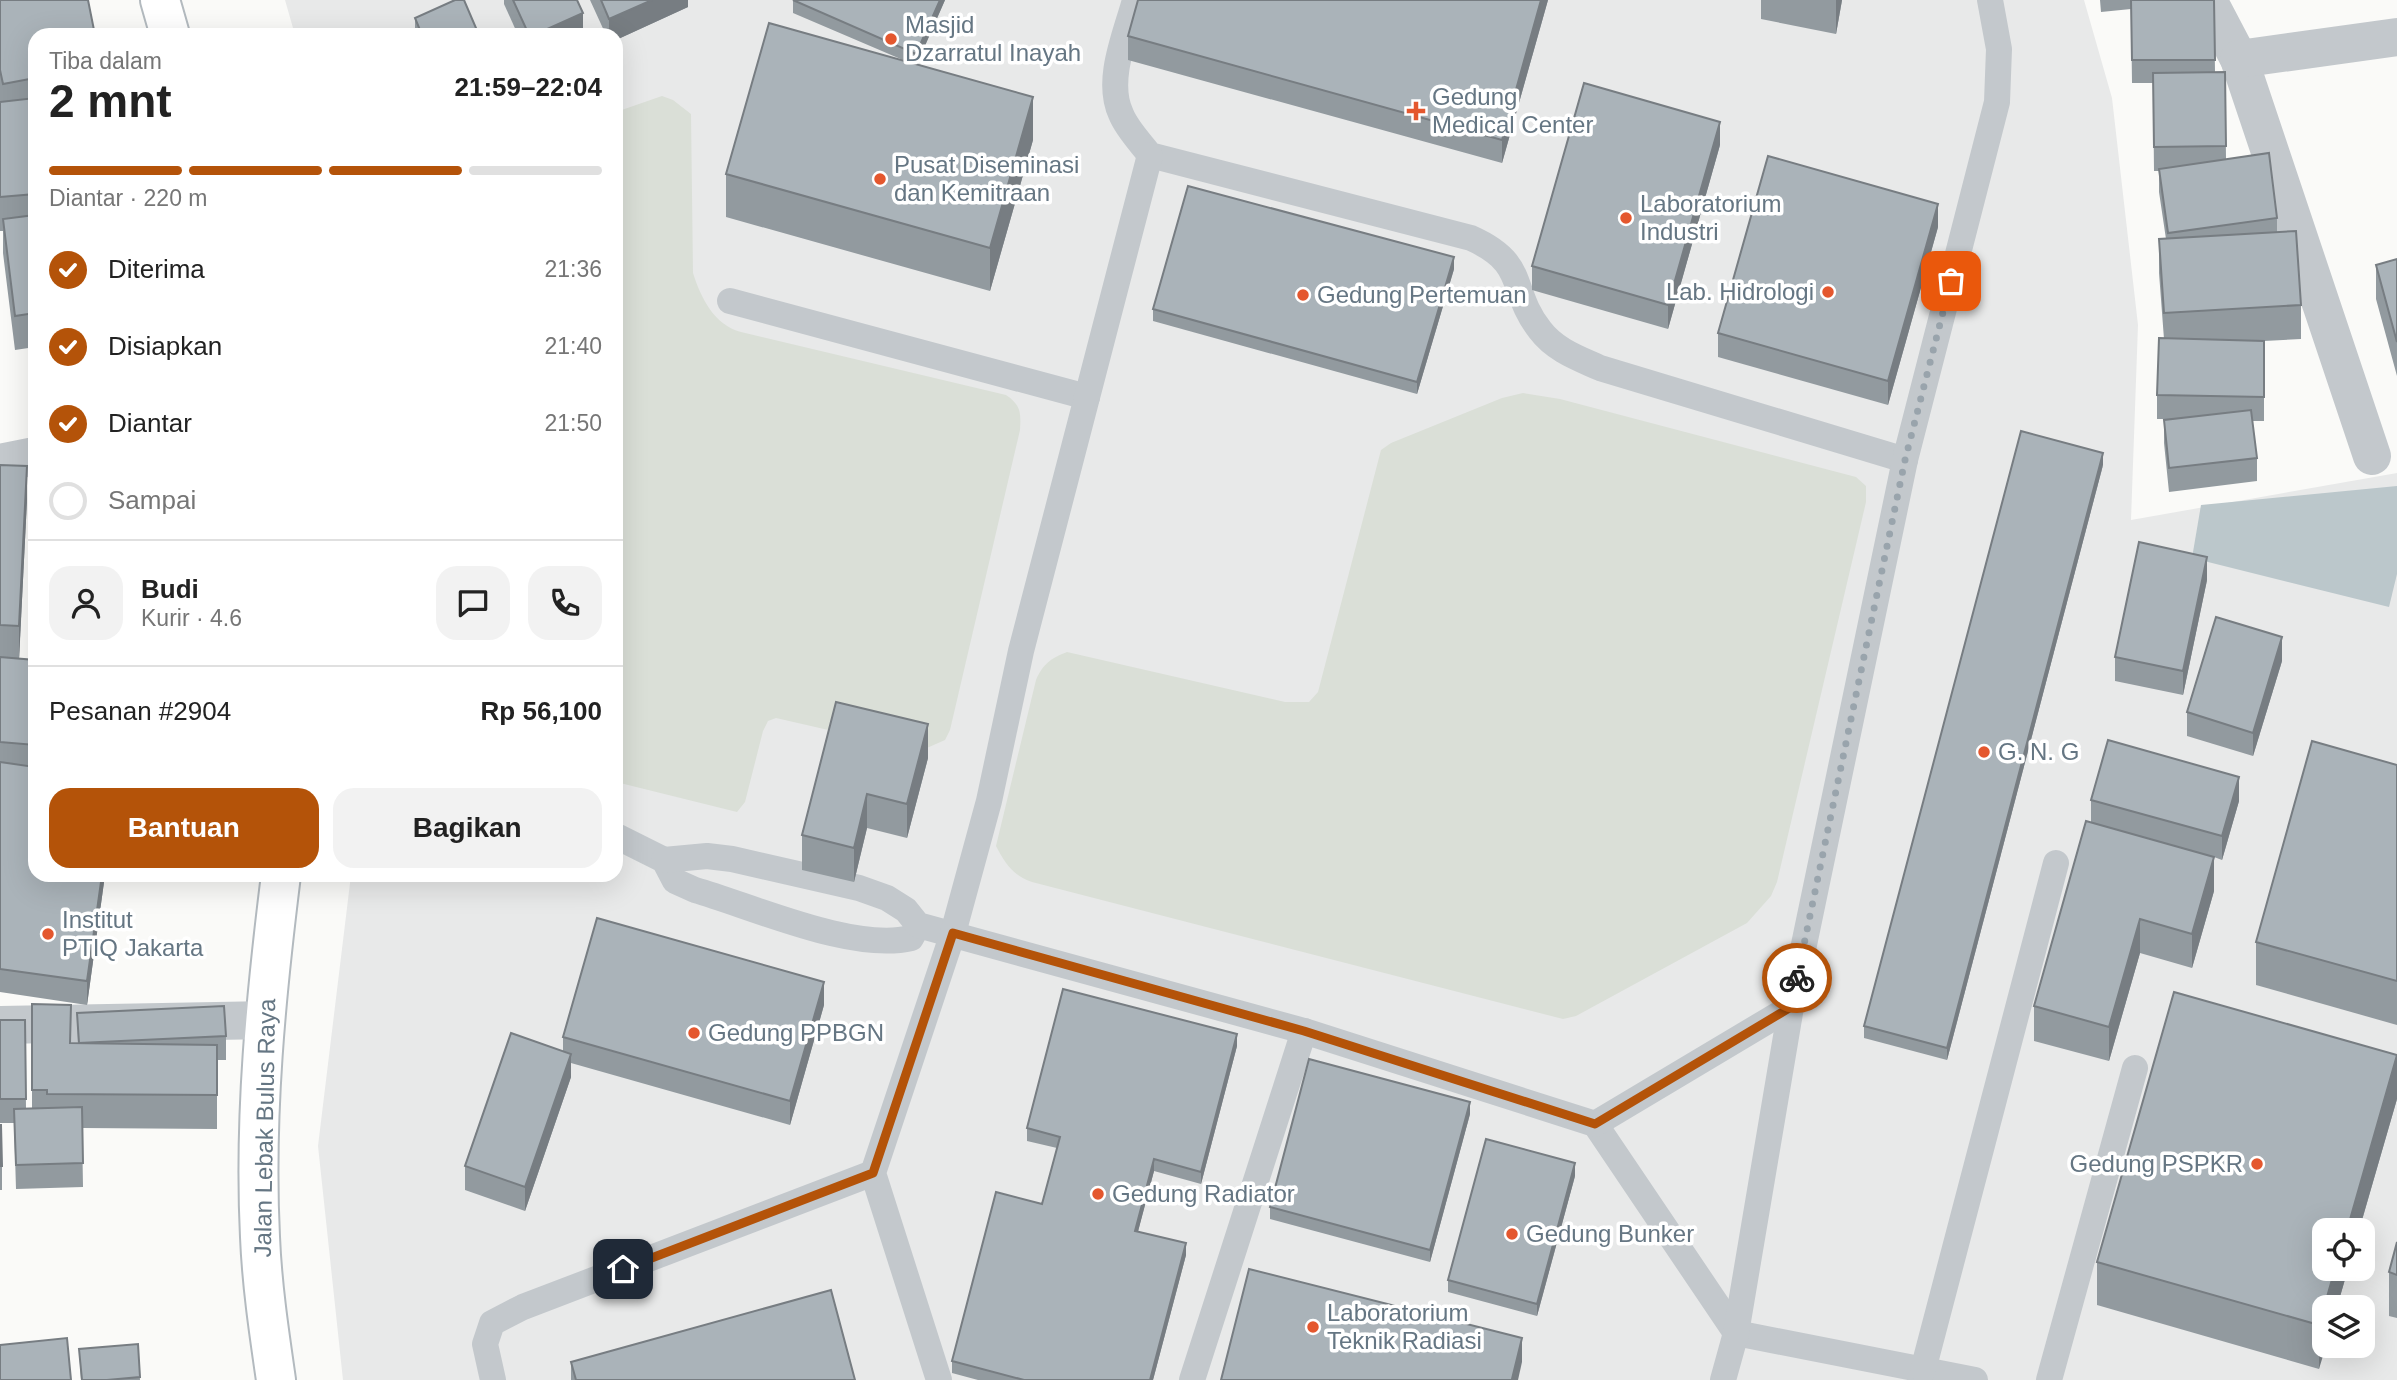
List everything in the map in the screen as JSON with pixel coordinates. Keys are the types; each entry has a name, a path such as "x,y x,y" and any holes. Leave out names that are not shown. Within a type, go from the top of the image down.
{"main road":[{"path":"160,0 168,28"},
{"name":"Jalan Lebak Bulus Raya","path":"276,1380 260,1237 264,1020 280,882"}],"street":[{"path":"2208,0 2239,59 2372,456"},
{"path":"2239,59 2397,37"},
{"path":"0,463 28,457"},
{"path":"0,1025 264,1020"}],"lane":[{"path":"1135,0 1119,57 1116,101 1126,123 1150,155 1471,238 1494,248 1506,260 1540,330 1560,349 1600,368 1905,460"},
{"path":"1723,1380 1736,1334 1791,1007 1905,460 1997,102 1999,49 1990,0"},
{"path":"939,1380 873,1173 953,933 989,801 1021,651 1150,155"},
{"path":"730,301 1087,397"},
{"path":"623,840 664,860 706,856 732,859 859,888 887,898 906,910 918,925 1304,1031 1595,1124 1736,1334 1975,1380"},
{"path":"664,860 676,881 695,890 849,938 894,942 911,938 918,925"},
{"path":"1923,1370 2056,863"},
{"path":"1595,1124 1791,1007"},
{"path":"1192,1380 1304,1031"},
{"path":"2049,1380 2135,1068"},
{"path":"493,1380 485,1344 492,1323 523,1307 873,1173"}],"shaded area":[{"path":"285,0 2084,0 2112,98 2138,325 2131,520 2397,473 2397,1380 343,1380 318,1146 350,882 623,882 623,28 293,28"},
{"path":"662,96 673,100 691,114 693,273 705,301 723,323 741,332 1006,395 1015,402 1020,414 1020,430 950,730 945,740 920,751 776,718 768,721 763,731 745,802 737,812 623,784 623,110"},
{"path":"1523,393 1560,399 1856,477 1866,486 1866,502 1777,882 1771,896 1747,923 1576,1016 1563,1019 1032,882 1010,868 996,846 1036,680 1048,662 1067,652 1285,702 1309,702 1318,692 1381,450 1391,443 1502,398"},
{"path":"2397,486 2397,574 2389,607 2192,558 2201,505"}],"building":[{"path":"0,0 88,0 94,28 28,28 28,79 3,84 0,70"},
{"path":"455,0 464,0 476,28 419,28 415,18"},
{"path":"513,0 577,0 583,13 550,28 526,28"},
{"path":"601,0 652,0 609,19"},
{"name":"Masjid Dzarratul Inayah","path":"793,0 940,0 916,54"},
{"name":"Gedung Medical Center","path":"1138,0 1541,0 1502,140 1128,36"},
{"path":"2131,0 2214,0 2215,60 2132,60"},
{"name":"Pusat Diseminasi dan Kemitraan","path":"769,23 1033,97 990,248 726,174"},
{"path":"2225,72 2226,146 2154,147 2153,73"},
{"name":"Laboratorium Industri","path":"1584,83 1720,122 1668,305 1532,266"},
{"path":"28,99 28,195 0,197 0,102"},
{"path":"2269,153 2277,218 2168,233 2159,169"},
{"name":"Lab. Hidrologi","path":"1768,156 1938,204 1888,381 1718,333"},
{"name":"Gedung Pertemuan","path":"1188,186 1454,257 1417,382 1153,309"},
{"path":"28,216 28,314 15,316 3,219"},
{"path":"2296,231 2301,305 2164,313 2159,239"},
{"path":"2397,259 2397,342 2376,265"},
{"path":"2159,338 2264,341 2264,397 2157,395"},
{"path":"2251,410 2257,458 2169,468 2164,420"},
{"name":"G. N. G","path":"2021,431 2103,453 1947,1048 1864,1026"},
{"path":"0,465 27,466 19,626 0,625"},
{"path":"2139,542 2207,557 2183,671 2115,657"},
{"path":"2216,617 2282,637 2253,733 2187,712"},
{"path":"0,657 28,659 28,744 0,742"},
{"path":"836,702 928,724 907,804 867,794 854,848 802,835"},
{"path":"2108,740 2239,777 2222,836 2091,800"},
{"path":"2312,741 2397,765 2397,981 2256,942"},
{"name":"Institut PTIQ Jakarta","path":"0,762 28,766 28,882 101,882 87,981 0,969"},
{"path":"2086,821 2214,857 2192,934 2140,919 2109,1027 2034,1006"},
{"name":"Gedung PPBGN","path":"597,918 824,982 790,1101 563,1037"},
{"name":"Gedung Radiator","path":"1063,989 1237,1034 1201,1172 1154,1159 1135,1231 1186,1243 1150,1380 1024,1380 952,1361 996,1192 1042,1204 1060,1137 1027,1128"},
{"name":"Gedung PSPKR","path":"2174,992 2397,1055 2350,1218 2312,1218 2312,1281 2332,1281 2328,1295 2312,1295 2312,1323 2097,1262"},
{"path":"32,1004 71,1005 70,1043 217,1045 217,1095 47,1094 47,1090 32,1090"},
{"path":"224,1006 226,1036 79,1043 77,1013"},
{"path":"0,1020 25,1020 26,1099 0,1099"},
{"path":"511,1033 571,1054 525,1187 465,1166"},
{"name":"Gedung Radiator","path":"1309,1059 1470,1102 1430,1250 1270,1207"},
{"path":"82,1107 83,1163 16,1165 14,1109"},
{"path":"1,1125 2,1166 0,1166"},
{"name":"Gedung Bunker","path":"1486,1139 1575,1163 1537,1304 1448,1280"},
{"path":"2397,1242 2397,1275 2389,1272"},
{"name":"Laboratorium Teknik Radiasi","path":"1249,1269 1522,1338 1512,1379 1516,1380 1221,1380"},
{"path":"831,1290 855,1380 576,1380 571,1362"},
{"path":"67,1338 71,1380 0,1380 0,1345"},
{"path":"138,1344 140,1377 82,1380 79,1349"}],"way so far":[{"path":"1797,978 1905,460 1951,281"}],"place":[{"name":"Masjid Dzarratul Inayah","path":"891,39"},
{"name":"Gedung Medical Center","path":"1416,111"},
{"name":"Pusat Diseminasi dan Kemitraan","path":"880,179"},
{"name":"Laboratorium Industri","path":"1626,218"},
{"name":"Lab. Hidrologi","path":"1828,292"},
{"name":"Gedung Pertemuan","path":"1303,295"},
{"name":"G. N. G","path":"1984,752"},
{"name":"Institut PTIQ Jakarta","path":"48,934"},
{"name":"Gedung PPBGN","path":"694,1033"},
{"name":"Gedung PSPKR","path":"2257,1164"},
{"name":"Gedung Radiator","path":"1098,1194"},
{"name":"Gedung Bunker","path":"1512,1234"},
{"name":"Laboratorium Teknik Radiasi","path":"1313,1327"}],"route":[{"path":"623,1269 873,1173 953,933 1304,1031 1595,1124 1791,1007 1797,978"}]}
